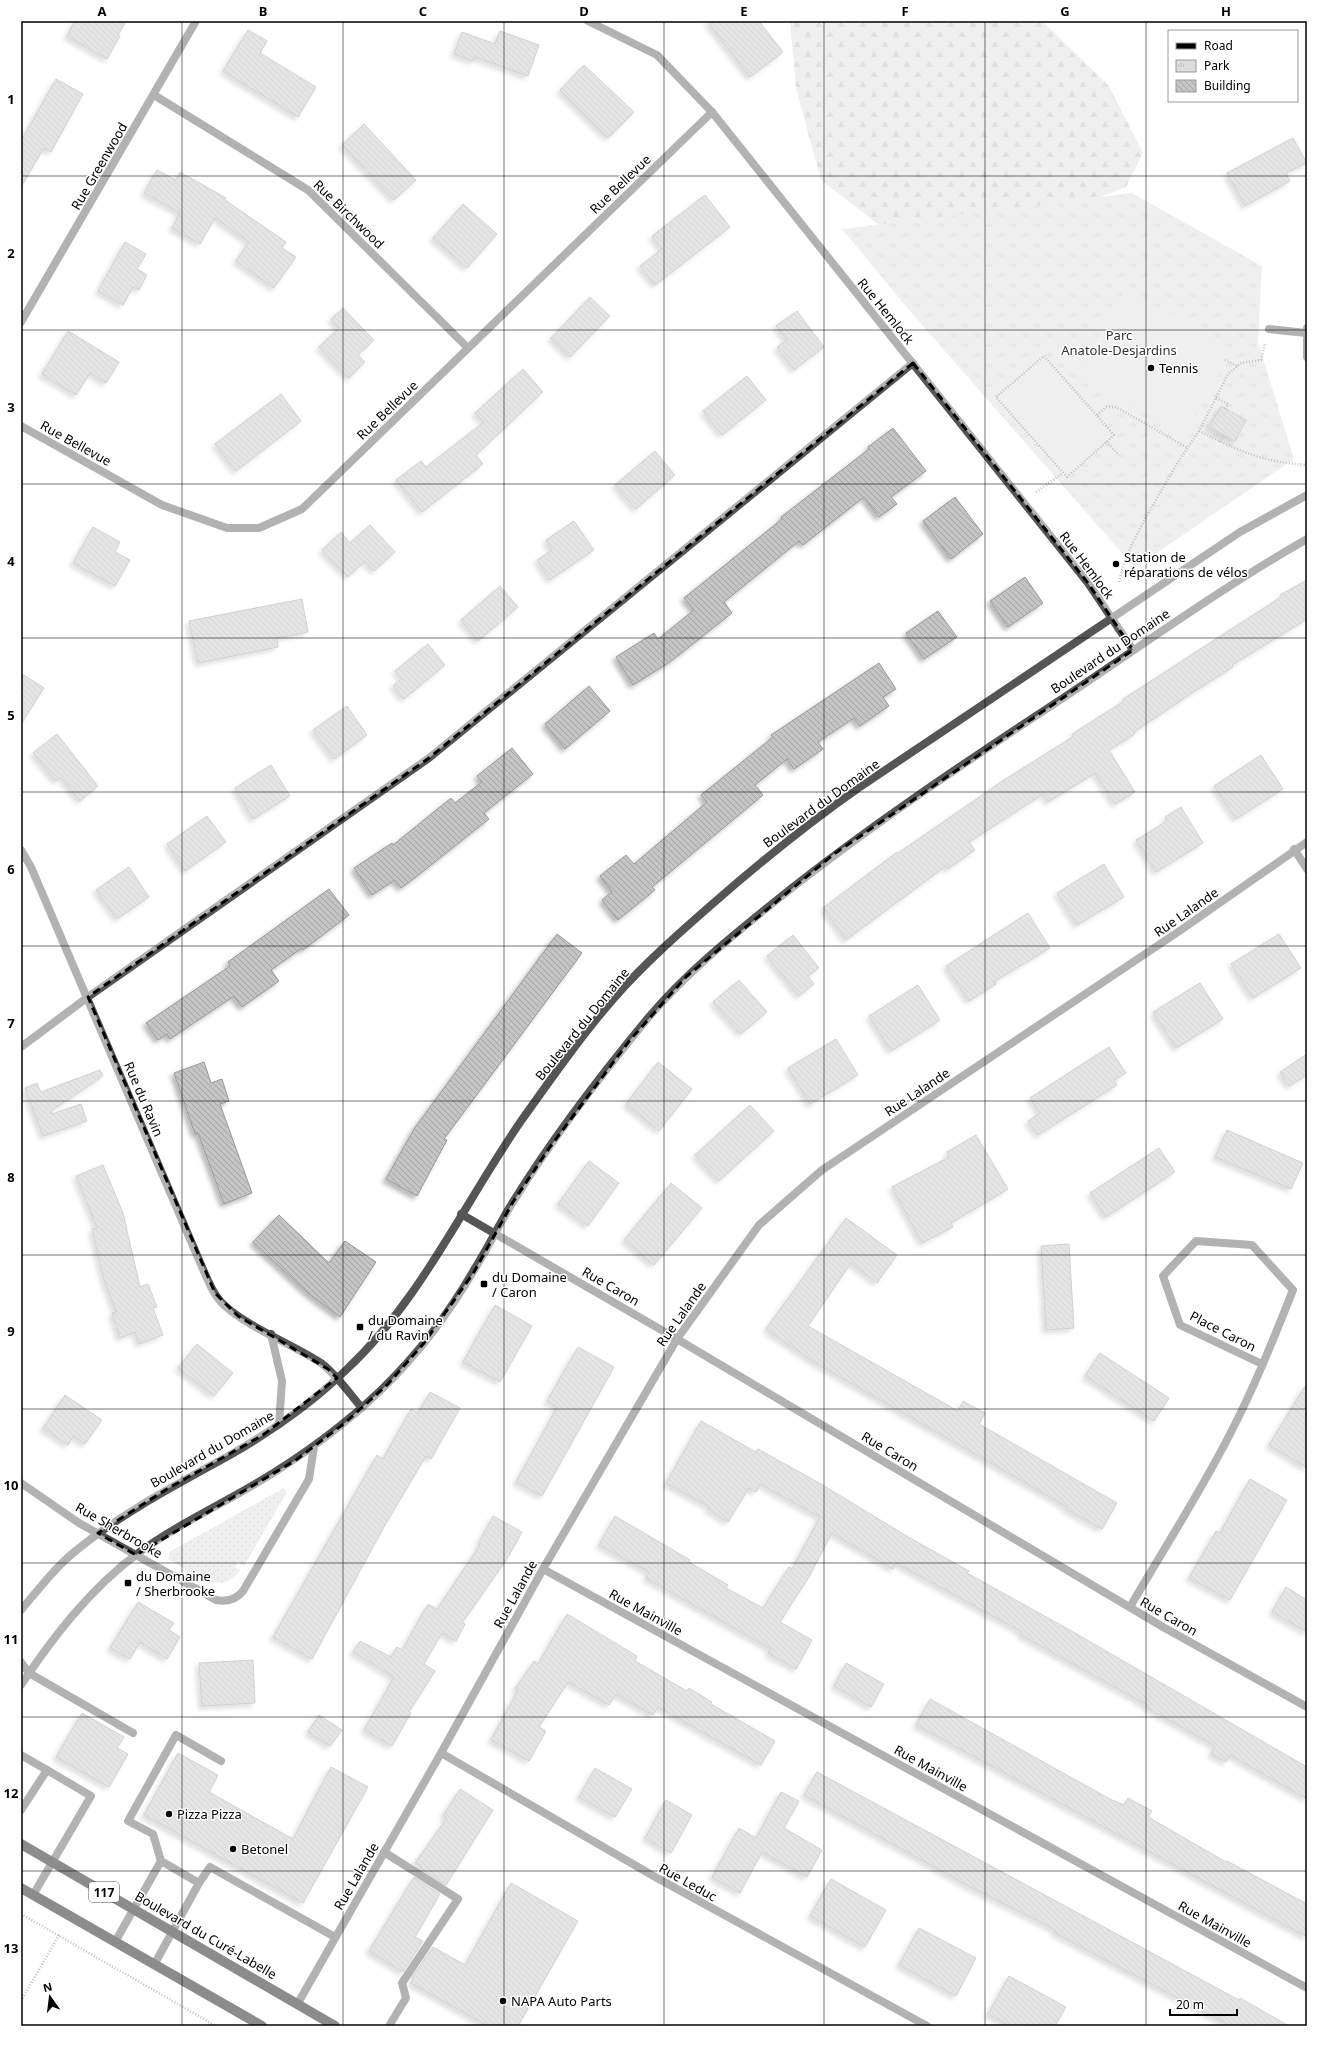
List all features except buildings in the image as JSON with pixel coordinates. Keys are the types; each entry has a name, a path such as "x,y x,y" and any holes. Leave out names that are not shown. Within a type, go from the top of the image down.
{"main road":[{"name":"Boulevard du Curé-Labelle","path":"21,1844 298,2003 335,2026"},
{"path":"21,1888 260,2026"}],"street":[{"name":"Rue Greenwood","path":"21,322 196,21"},
{"name":"Rue Hemlock","path":"588,21 657,55 712,112 1088,583 1133,650"},
{"name":"Rue Birchwood","path":"154,94 308,190 468,348"},
{"name":"Rue Bellevue","path":"21,426 162,505 227,528 259,528 302,510 712,112"},
{"path":"1307,328 1307,357"},
{"path":"1269,329 1306,332"},
{"path":"21,1047 88,997 429,758 913,363"},
{"name":"Boulevard du Domaine","path":"21,1610 65,1560 98,1533 167,1489 230,1454 279,1424 305,1406 369,1347 395,1317 437,1257 461,1214 502,1149 582,1038 615,997 672,940 734,885 818,817 1240,532 1307,495"},
{"name":"Boulevard du Domaine","path":"21,1685 69,1620 90,1597 136,1554 164,1535 252,1486 314,1447 362,1408 403,1368 424,1344 474,1272 513,1202 546,1152 612,1063 668,995 704,961 820,865 945,775 1218,594 1307,539"},
{"name":"Rue Lalande","path":"298,2003 441,1753 543,1569 677,1338 759,1225 822,1170 1178,932 1294,849 1307,842"},
{"path":"1294,849 1307,868"},
{"name":"Rue du Ravin","path":"21,850 31,867 88,997 205,1274 215,1293 223,1304 238,1316 321,1364 337,1378 362,1408"},
{"name":"Rue Caron","path":"461,1214 677,1338 1130,1607 1307,1707"},
{"name":"Place Caron","path":"1130,1607 1230,1434 1262,1364 1293,1290 1252,1245 1196,1240 1163,1276 1180,1325 1262,1364"},
{"path":"271,1334 282,1381 279,1424"},
{"name":"Rue Sherbrooke","path":"21,1483 79,1523 216,1600 230,1600 239,1596 243,1591 309,1478 314,1447"},
{"name":"Rue Mainville","path":"543,1569 1307,1988"},
{"path":"21,1662 29,1673 133,1733"},
{"path":"200,1883 161,1861 153,1834 128,1820 176,1735 221,1761"},
{"name":"Rue Leduc","path":"441,1753 657,1878 927,2026"},
{"path":"21,1755 91,1796 33,1895"},
{"path":"21,1810 47,1770"},
{"path":"384,1852 458,1899 402,1983 406,1998 389,2026"},
{"path":"115,1942 161,1861"},
{"path":"154,1965 172,1931 210,1867 335,1937"}],"path":[{"path":"1044,356 1114,435 1106,442 1067,477 996,397 1044,356"},
{"path":"1225,360 1237,366"},
{"path":"1119,582 1126,556 1146,517 1199,431 1228,374 1237,366 1248,361 1261,360"},
{"path":"1216,398 1228,404 1225,409"},
{"path":"1096,415 1106,407 1116,407 1188,448"},
{"path":"1199,431 1254,457 1271,461 1307,465"},
{"path":"1220,442 1224,435"},
{"path":"1106,442 1119,455"},
{"path":"1035,493 1063,473"},
{"path":"21,1914 216,2026"},
{"path":"21,2001 59,1935"}],"highlighted area":[{"path":"913,363 1088,583 1133,650 834,854 687,976 630,1040 550,1147 513,1202 474,1272 424,1343 388,1384 346,1422 296,1460 136,1555 98,1533 167,1489 263,1435 337,1378 328,1369 238,1316 215,1293 88,997 429,758"}],"green space":[{"path":"790,21 1042,21 1109,86 1143,153 1126,187 1067,210 883,228 821,180 796,88"},
{"name":"Parc Anatole-Desjardins","path":"1132,193 1262,266 1258,342 1294,459 1135,568 909,310 842,229"},
{"name":"Tennis","path":"1125,290 1232,349 1184,435 1077,376"},
{"path":"1044,356 1114,435 1067,477 996,397"},
{"path":"284,1488 287,1492 244,1566 238,1562 235,1567 240,1570 233,1578 224,1582 205,1580 168,1559 171,1551"}],"place":[{"name":"Tennis","path":"1151,368"},
{"name":"Station de réparations de vélos","path":"1116,564"},
{"name":"du Domaine / Caron","path":"484,1284"},
{"name":"du Domaine / du Ravin","path":"360,1327"},
{"name":"du Domaine / Sherbrooke","path":"128,1583"},
{"name":"Pizza Pizza","path":"169,1814"},
{"name":"Betonel","path":"233,1849"},
{"name":"NAPA Auto Parts","path":"503,2001"}]}
